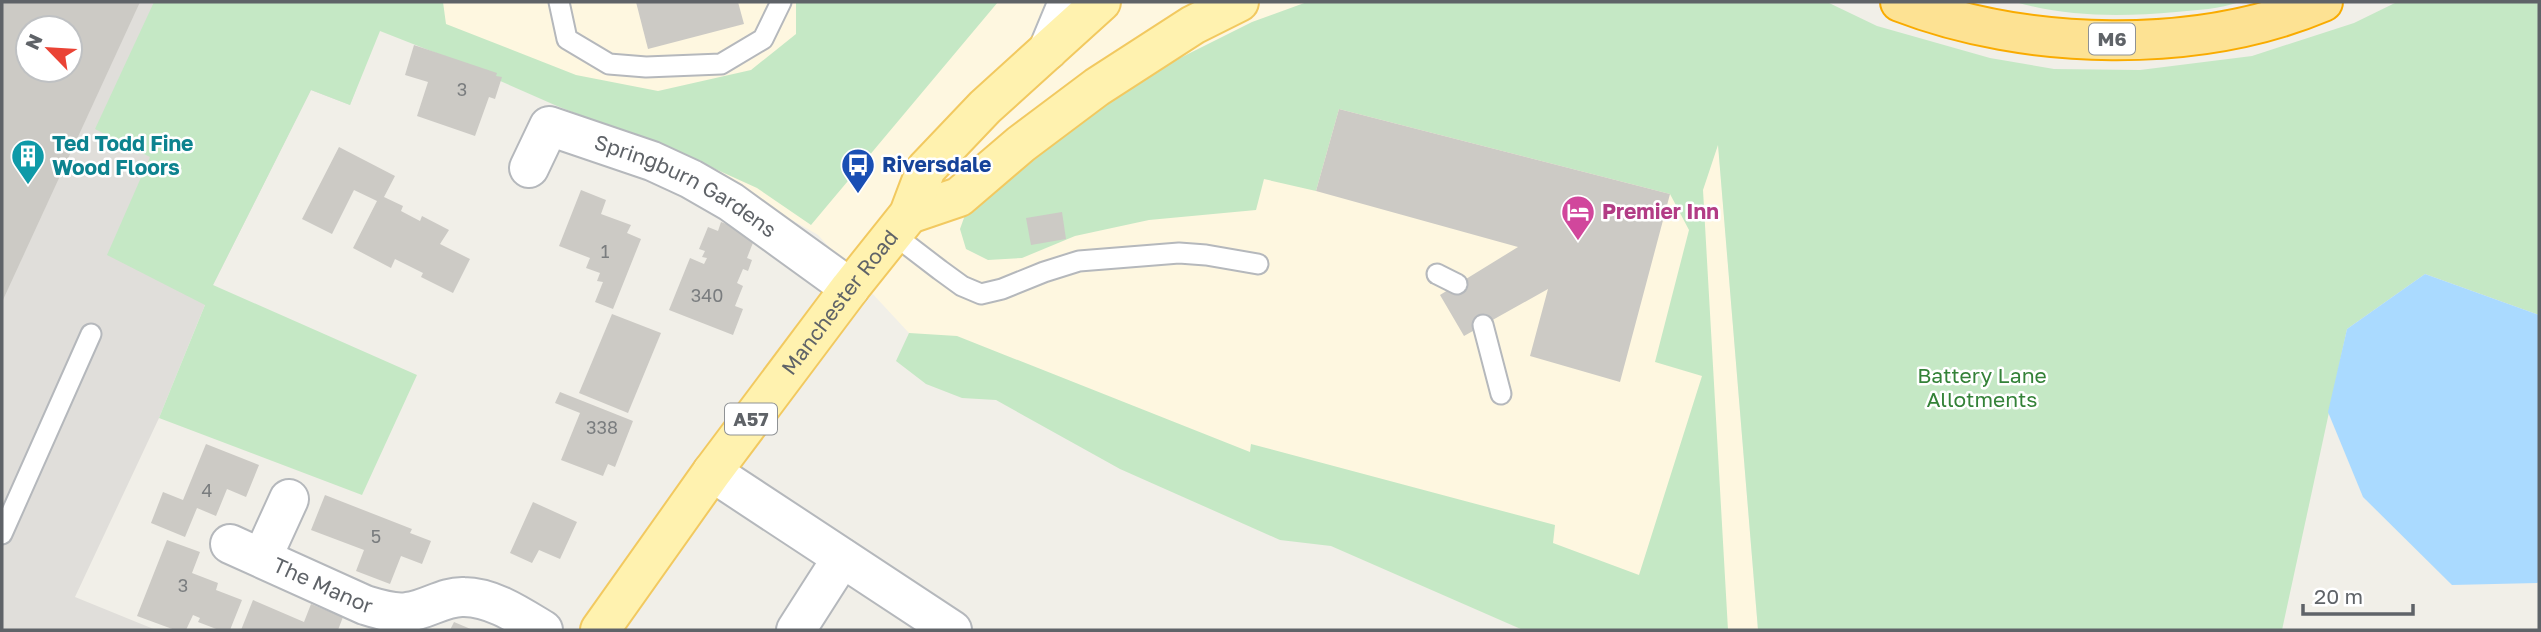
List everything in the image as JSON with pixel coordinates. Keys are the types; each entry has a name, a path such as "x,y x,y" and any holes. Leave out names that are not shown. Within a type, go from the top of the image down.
{"highway":[{"name":"M6","path":"1900,2 1968,22 2031,35 2105,39 2179,38 2238,30 2323,2"}],"main road":[{"name":"Manchester Road","path":"600,630 712,472 849,288 901,224 926,169 985,107 1101,2"},
{"name":"Manchester Road","path":"901,224 959,197 1021,144 1097,86 1194,25 1239,2"}],"street":[{"path":"1048,51 1068,2"},
{"name":"Springburn Gardens","path":"529,168 549,126 652,161 731,202 849,288"},
{"path":"712,472 952,630"},
{"name":"The Manor","path":"289,499 246,551 365,605 386,611 406,613 444,600 463,597 480,599 497,605 543,630"},
{"path":"796,630 842,558"}],"lane":[{"path":"559,2 567,39 609,64 646,67 721,64 764,39 781,2"},
{"path":"901,224 951,278 981,295 1079,261 1179,253 1258,264"},
{"path":"1437,274 1457,285"},
{"path":"1483,326 1501,394"},
{"path":"2,534 91,334"}],"shaded area":[{"path":"2,2 389,2 350,105 311,90 213,285 159,418 75,597 156,630 2,630"},
{"path":"389,2 1510,2 1718,143 1758,630 1523,630 909,333 818,235 587,102"}],"green space":[{"path":"154,2 443,2 446,24 576,75 658,91 751,70 796,34 796,2 998,2 811,225 757,188 702,163 557,106 380,31 350,105 311,90 213,285 417,375 362,495 159,418 205,305 107,255 150,157 95,129"},
{"name":"Battery Lane Allotments","path":"1307,2 1827,2 1877,26 1990,58 2054,69 2140,70 2252,56 2354,23 2397,2 2539,2 2539,315 2425,274 2347,329 2282,630 1758,630 1718,145 1703,190 1728,630 1523,630 1331,546 1280,540 1120,469 996,400 962,398 926,384 896,361 909,333 957,336 1250,452 1251,444 1555,525 1553,543 1639,575 1702,376 1655,362 1689,230 1670,194 1339,109 1316,191 1264,179 1256,210 1149,220 1075,236 1022,258 988,260 966,249 960,229 965,215 1065,128 1160,68 1252,22"},
{"path":"2015,2 2240,2 2200,10 2115,15 2054,11"}],"water":[{"path":"2425,274 2539,315 2537,583 2452,585 2363,497 2328,412 2347,329"}],"building":[{"name":"Ted Todd Fine Wood Floors","path":"2,2 140,2 2,302"},
{"path":"636,2 738,2 744,24 648,49"},
{"path":"414,45 502,77 495,99 489,97 475,136 417,116 428,82 405,75"},
{"name":"Premier Inn","path":"1339,109 1670,194 1620,382 1530,356 1548,289 1464,336 1440,295 1518,247 1316,191"},
{"path":"339,147 395,176 384,197 403,206 401,211 420,221 422,216 449,230 440,244 470,259 453,293 421,277 423,273 395,259 391,268 353,248 377,201 354,190 332,234 302,219"},
{"path":"581,190 606,200 601,214 631,225 627,233 641,239 613,309 595,302 603,282 597,281 600,273 586,268 590,258 559,246"},
{"path":"1062,212 1066,239 1031,245 1026,218"},
{"path":"721,222 756,235 747,258 752,260 748,271 743,269 737,283 743,286 735,306 743,309 733,335 669,310 690,258 704,264 707,258 702,257 705,251 699,249 708,227 718,231"},
{"path":"612,314 661,333 628,413 579,393"},
{"path":"560,392 633,421 615,467 608,464 603,476 561,460 580,413 555,403"},
{"path":"206,444 259,465 246,497 227,489 216,516 197,508 185,537 151,523 163,492 183,500"},
{"path":"325,495 412,529 410,533 431,541 422,564 401,556 390,584 356,571 364,550 311,530"},
{"path":"533,502 577,522 560,559 539,550 532,563 510,553"},
{"path":"167,540 200,552 192,573 218,583 216,590 242,600 230,630 219,630 198,622 200,618 193,615 186,630 175,630 137,616"},
{"path":"253,600 304,622 311,604 343,617 338,630 241,630"},
{"path":"454,622 473,630 450,630"}],"place":[{"name":"Ted Todd Fine Wood Floors","path":"28,186"},
{"name":"Riversdale","path":"858,195"},
{"name":"Premier Inn","path":"1578,242"}]}
